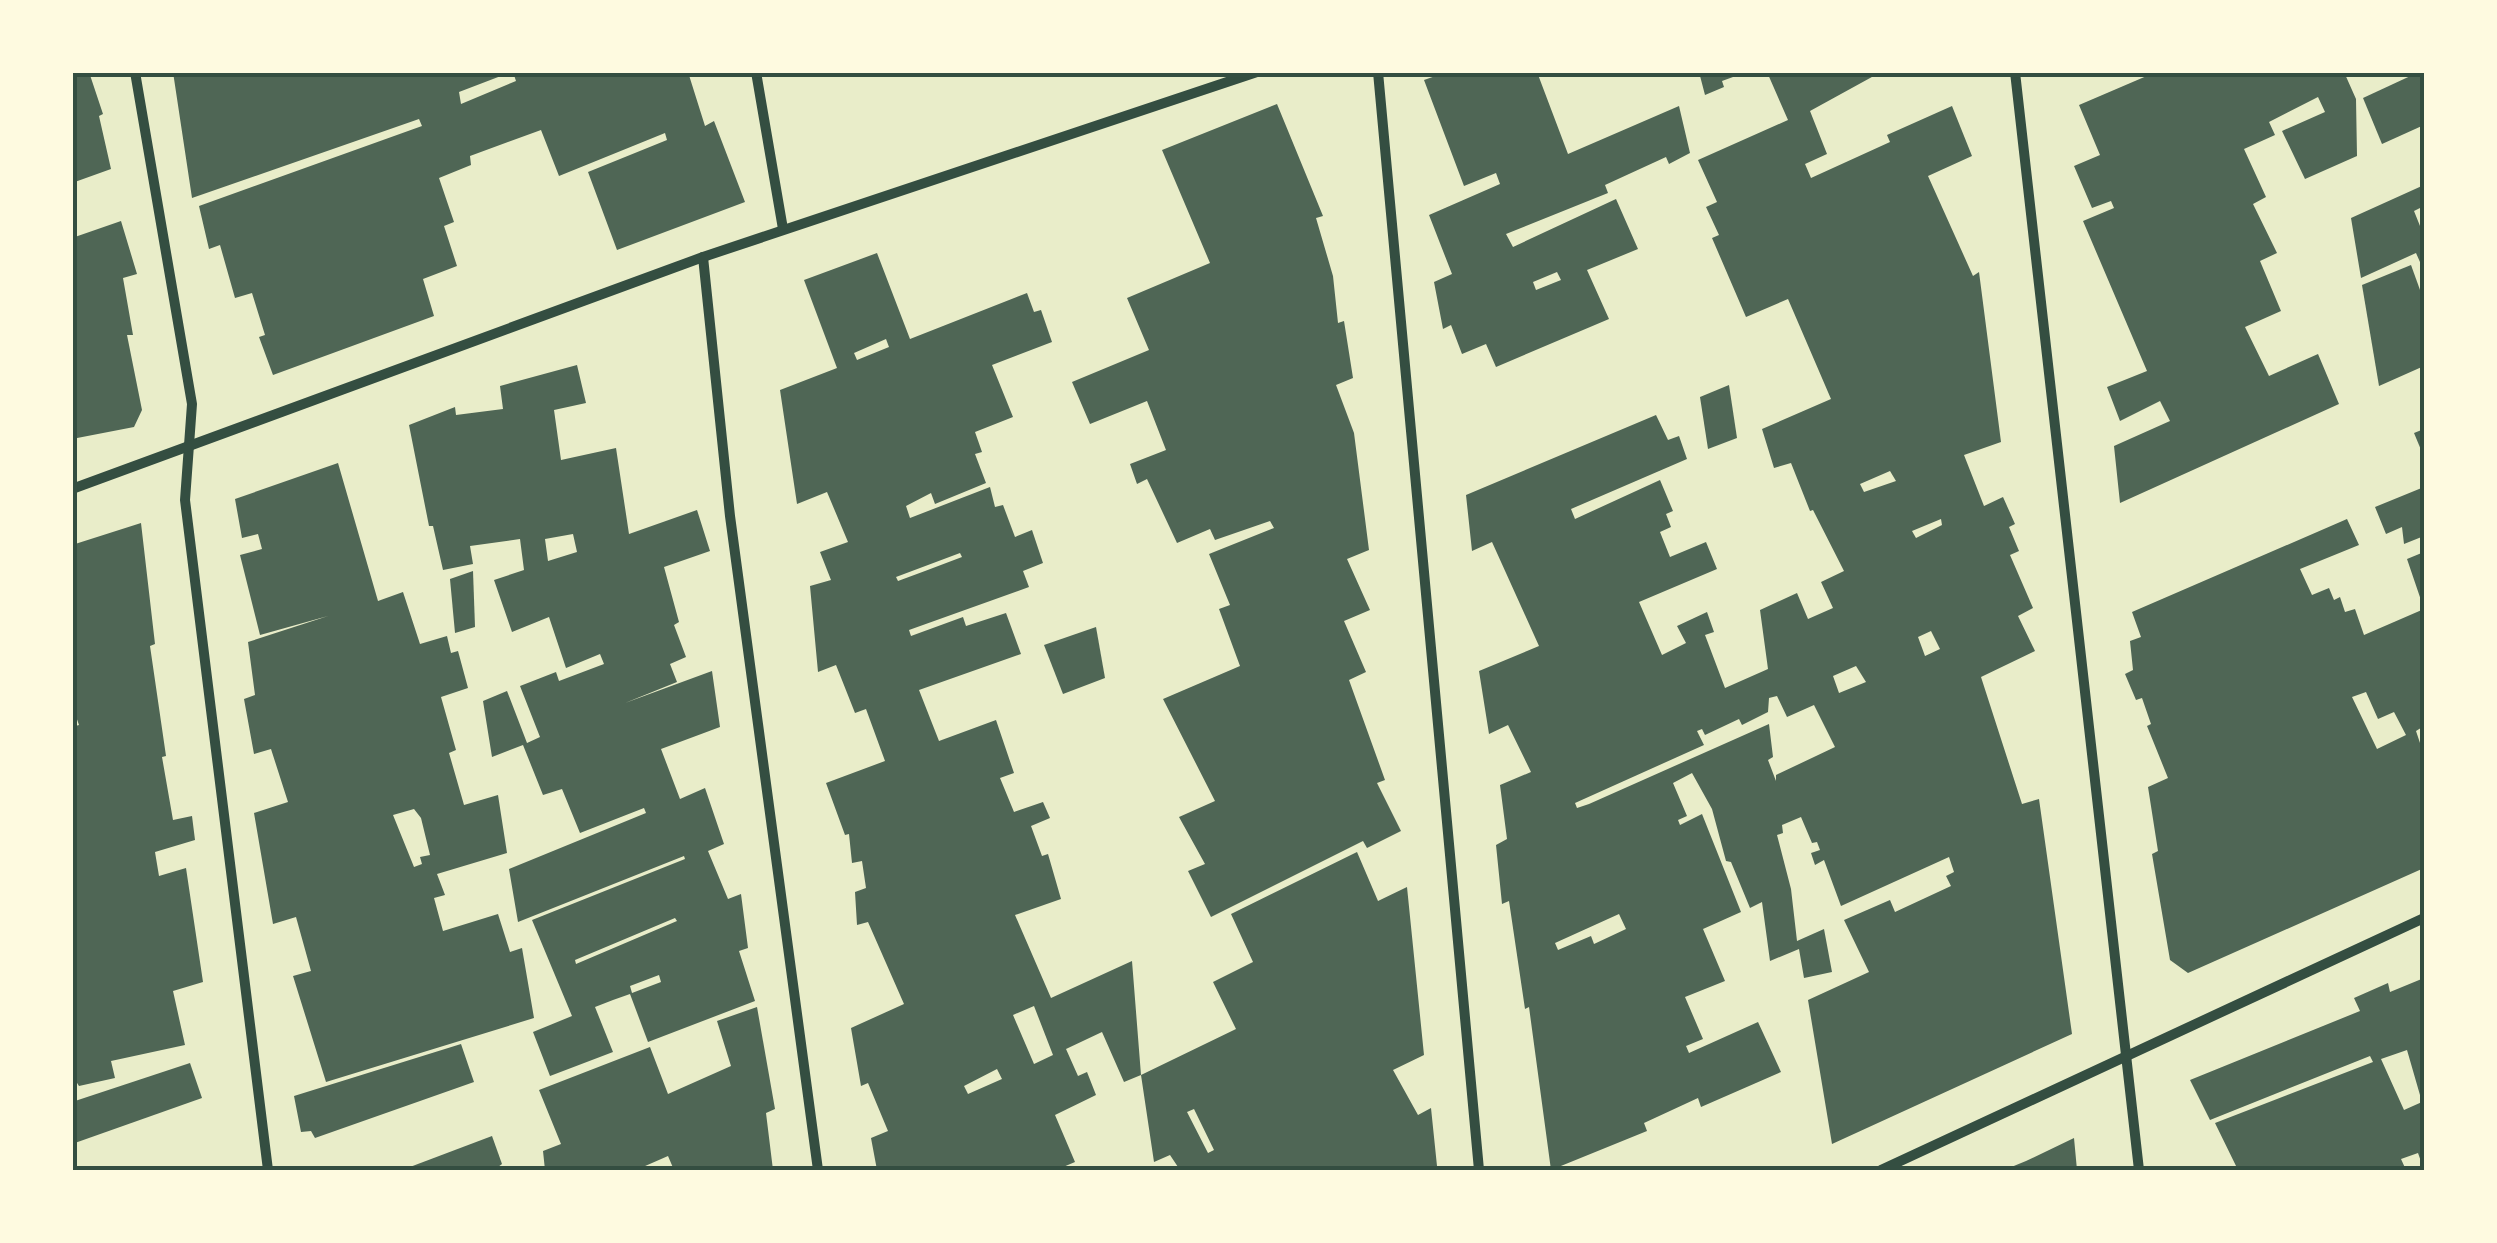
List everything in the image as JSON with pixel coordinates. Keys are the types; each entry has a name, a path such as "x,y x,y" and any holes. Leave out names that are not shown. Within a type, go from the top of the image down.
{"street":[{"path":"134,72 192,404 186,500 268,1170"},
{"path":"756,72 783,229"},
{"path":"72,489 703,257 1257,72"},
{"path":"1378,72 1480,1170"},
{"path":"2015,72 2140,1170"},
{"path":"703,257 730,516 818,1170"},
{"path":"1882,1170 2424,918"}],"building":[{"path":"72,72 89,72 103,114 99,116 111,169 72,183"},
{"path":"173,72 511,72 459,92 461,104 516,81 513,72 688,72 705,126 714,121 745,202 617,250 588,172 667,140 665,133 559,176 541,130 470,156 471,165 439,178 454,222 444,226 457,266 423,279 434,316 273,375 259,337 265,335 252,293 235,298 220,245 209,249 199,206 422,126 419,119 192,198"},
{"path":"1447,72 1537,72 1568,154 1679,106 1690,153 1669,164 1666,157 1605,185 1608,193 1506,234 1513,247 1616,199 1638,249 1587,270 1609,319 1496,367 1486,344 1462,354 1451,325 1443,329 1434,282 1452,274 1429,215 1500,184 1496,173 1464,186 1424,80","holes":["1557,272 1561,280 1536,290 1533,282"]},
{"path":"1699,72 1744,73 1722,81 1724,87 1705,95"},
{"path":"1767,72 1881,72 1810,111 1827,154 1805,164 1811,178 1890,142 1887,135 1952,106 1972,156 1928,176 1973,276 1979,272 2001,442 1964,455 1984,506 2003,497 2015,524 2009,527 2019,551 2010,555 2033,608 2018,616 2035,651 1981,677 2022,804 2039,799 2072,1034 1832,1144 1808,1000 1869,972 1844,920 1890,900 1895,912 1951,886 1946,876 1954,872 1949,857 1841,906 1824,860 1815,865 1811,853 1820,850 1817,842 1812,843 1801,817 1782,825 1783,833 1777,835 1791,889 1797,941 1824,929 1832,972 1804,978 1799,949 1770,961 1762,902 1750,908 1731,862 1726,861 1712,809 1692,773 1673,783 1687,816 1678,820 1680,825 1702,814 1741,912 1703,929 1725,981 1685,997 1703,1039 1686,1046 1689,1053 1758,1022 1781,1072 1701,1107 1698,1098 1644,1123 1647,1131 1551,1170 1529,1007 1525,1009 1509,901 1502,904 1496,845 1507,839 1500,785 1531,772 1508,725 1489,734 1479,671 1539,646 1492,542 1472,551 1466,495 1656,415 1668,440 1679,436 1687,459 1571,509 1575,519 1660,480 1673,511 1666,514 1671,527 1660,532 1670,557 1706,542 1717,569 1639,602 1662,655 1686,643 1677,626 1707,612 1714,632 1705,635 1725,688 1768,669 1760,610 1797,593 1808,619 1833,608 1821,582 1844,571 1813,510 1810,511 1791,463 1774,468 1762,429 1831,399 1788,299 1746,317 1712,238 1719,235 1706,207 1717,202 1698,160 1788,120","holes":["1890,471 1896,481 1864,492 1860,484","1941,519 1942,525 1916,538 1912,531","1931,631 1940,649 1925,656 1918,637","1856,666 1866,682 1839,693 1833,676","1777,696 1787,717 1814,705 1835,747 1776,775 1776,781 1768,760 1773,757 1769,724 1577,808 1575,803 1704,745 1697,731 1702,729 1705,735 1739,719 1742,725 1768,712 1769,698","1619,914 1626,929 1594,944 1591,936 1558,950 1555,943"]},
{"path":"2156,72 2344,72 2356,99 2357,156 2305,179 2282,131 2325,112 2318,97 2269,122 2275,135 2244,149 2266,197 2253,204 2277,253 2260,261 2281,311 2245,327 2269,376 2318,354 2339,404 2120,503 2114,446 2170,421 2160,401 2120,421 2107,387 2147,371 2083,221 2114,208 2111,201 2092,208 2074,166 2100,155 2079,105"},
{"path":"2424,72 2424,125 2382,144 2363,98"},
{"path":"1277,104 1323,216 1316,218 1333,276 1338,323 1344,321 1353,378 1336,385 1354,433 1369,550 1347,559 1370,610 1344,621 1366,672 1349,680 1385,780 1377,783 1401,831 1367,848 1363,841 1211,917 1188,871 1205,864 1179,817 1215,801 1163,699 1240,666 1219,609 1230,605 1209,554 1274,528 1270,521 1215,540 1210,529 1177,543 1147,479 1137,484 1130,464 1166,450 1147,401 1090,424 1072,382 1149,350 1127,298 1210,263 1162,150"},
{"path":"2424,185 2424,206 2414,211 2424,236 2424,271 2416,253 2361,278 2351,218"},
{"path":"121,221 137,274 123,278 133,335 127,335 142,410 134,427 72,439 72,238"},
{"path":"877,253 910,339 1027,293 1034,312 1041,310 1052,342 992,365 1013,417 975,432 982,452 975,454 986,483 935,504 931,493 906,506 910,518 990,487 995,507 1003,505 1015,537 1032,530 1043,563 1023,571 1029,587 909,630 911,636 963,617 966,626 1006,613 1021,654 919,690 939,741 996,720 1014,773 1000,778 1014,812 1043,802 1050,818 1031,826 1042,856 1048,854 1061,899 1015,915 1051,998 1132,961 1141,1075 1124,1082 1102,1032 1066,1049 1078,1076 1087,1072 1096,1095 1055,1115 1075,1162 1056,1170 877,1170 871,1138 888,1131 868,1083 861,1086 851,1028 904,1004 868,922 857,925 855,892 866,888 862,861 852,863 849,834 845,835 826,783 885,761 866,709 855,713 836,665 818,672 810,586 831,580 820,552 848,542 827,492 797,504 780,390 837,368 804,280","holes":["886,339 889,347 857,360 854,353","960,553 962,557 898,581 896,577","1034,1006 1053,1055 1034,1064 1013,1015","997,1069 1002,1079 968,1094 964,1086"]},
{"path":"2411,265 2424,301 2424,366 2379,386 2362,285"},
{"path":"577,365 586,403 554,410 561,460 616,448 629,534 697,510 710,551 664,567 679,622 674,625 686,657 670,664 677,682 625,703 712,671 720,727 661,749 680,799 705,788 724,844 708,851 728,899 741,894 748,948 739,951 755,1001 648,1042 630,994 613,1000 595,1007 613,1052 550,1076 533,1032 572,1016 532,920 685,859 684,856 518,922 509,869 646,813 644,808 580,833 562,789 543,795 523,745 492,757 483,701 507,691 527,743 540,737 520,686 556,672 559,681 604,664 600,654 566,668 549,617 512,632 494,580 524,570 520,539 470,546 473,564 443,570 433,526 429,526 409,425 455,407 456,415 503,409 500,386","holes":["573,534 577,552 548,561 545,539","675,918 677,921 576,964 575,960","659,975 661,982 632,993 630,986"]},
{"path":"1729,385 1737,438 1708,449 1700,397"},
{"path":"2424,429 2424,457 2414,433"},
{"path":"338,463 378,601 403,592 420,644 447,636 451,653 458,651 468,688 441,697 456,750 449,753 464,805 498,795 507,853 437,874 445,895 434,898 443,931 498,914 510,952 522,948 534,1018 326,1082 293,976 311,971 296,917 273,924 254,813 288,802 271,749 254,754 244,699 255,695 248,642 328,616 260,635 240,555 262,549 258,534 242,538 235,499","holes":["414,809 421,818 430,855 420,857 422,864 414,867 393,815"]},
{"path":"2424,487 2424,536 2404,544 2402,527 2386,534 2375,507"},
{"path":"2347,519 2359,545 2300,569 2312,595 2329,588 2334,600 2340,597 2345,612 2355,609 2364,635 2424,609 2424,726 2416,731 2420,743 2424,741 2424,868 2188,973 2170,960 2152,854 2158,851 2148,787 2168,778 2147,726 2151,724 2142,698 2136,700 2125,674 2133,670 2130,641 2141,637 2132,612","holes":["2366,692 2378,719 2394,712 2406,735 2377,749 2352,697"]},
{"path":"141,523 155,644 150,646 166,756 162,757 173,820 192,816 195,840 155,852 159,876 186,868 203,982 173,991 185,1045 111,1061 115,1078 79,1086 72,1075 72,727 79,725 72,705 72,545"},
{"path":"2424,552 2424,609 2407,559"},
{"path":"473,571 475,627 455,633 450,579"},
{"path":"1096,627 1105,678 1063,694 1044,645"},
{"path":"1357,852 1378,901 1407,887 1424,1055 1393,1070 1418,1115 1431,1108 1437,1166 1427,1170 1180,1170 1170,1155 1154,1162 1141,1075 1236,1029 1213,982 1253,962 1231,914","holes":["1194,1109 1214,1150 1208,1153 1187,1112"]},
{"path":"2424,978 2424,1170 2418,1153 2401,1159 2406,1170 2238,1170 2215,1123 2373,1062 2370,1056 2210,1120 2190,1080 2360,1011 2354,998 2388,983 2390,992","holes":["2407,1050 2422,1102 2404,1110 2381,1059"]},
{"path":"757,1007 775,1109 766,1113 773,1170 674,1170 668,1156 636,1170 545,1170 543,1151 561,1144 539,1090 650,1047 668,1094 731,1066 717,1021"},
{"path":"461,1044 474,1082 315,1138 311,1131 301,1132 294,1096"},
{"path":"190,1063 202,1098 72,1144 72,1102"},
{"path":"492,1136 502,1164 494,1170 402,1170"},
{"path":"2074,1138 2077,1170 2004,1170 2026,1161"}]}
